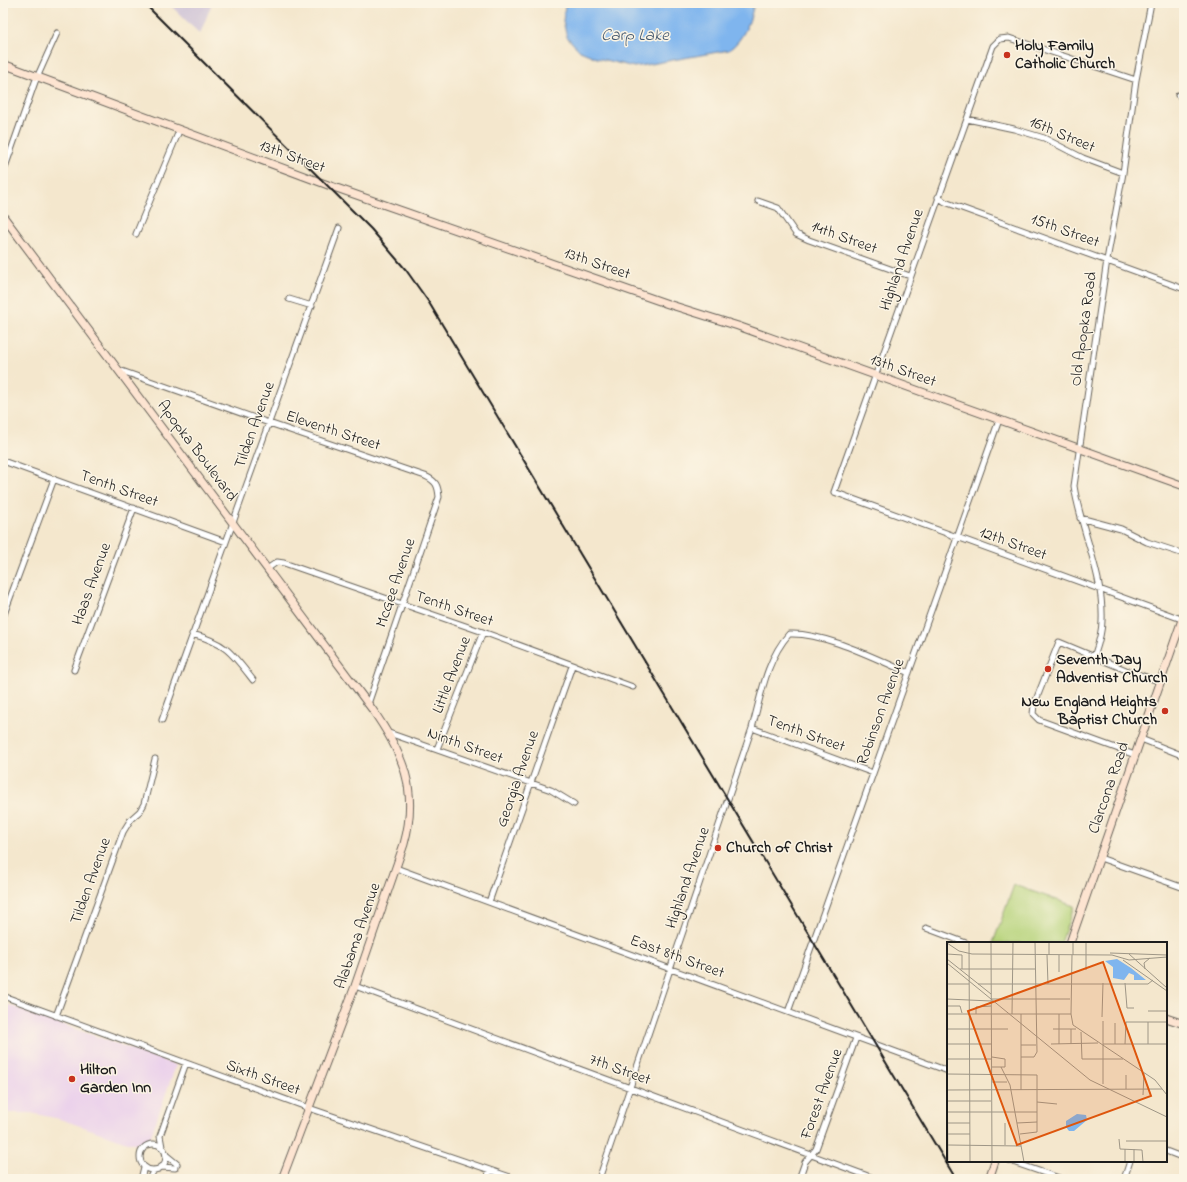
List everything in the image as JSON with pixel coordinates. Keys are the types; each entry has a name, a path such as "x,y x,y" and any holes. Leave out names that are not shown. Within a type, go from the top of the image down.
{"street":[{"name":"Old Apopka Road","path":"1094,657 1100,638 1102,621 1101,590 1080,518 1074,486 1107,260 1123,173 1136,80 1150,3"},
{"path":"3,173 37,78 57,33"},
{"name":"Highland Avenue","path":"834,492 993,46 1000,39 1009,38 1136,80"},
{"name":"13th Street","path":"3,64 328,186 668,304 738,326 1184,486"},
{"path":"1178,95 1184,97"},
{"name":"16th Street","path":"967,119 1014,128 1044,138 1083,158 1123,173"},
{"path":"136,234 179,131"},
{"name":"15th Street","path":"938,197 946,202 1184,289"},
{"name":"14th Street","path":"758,201 778,208 796,234 910,276"},
{"name":"Apopka Boulevard","path":"3,216 368,704"},
{"name":"Tilden Avenue","path":"162,720 192,634 234,524 339,228"},
{"path":"289,299 312,306"},
{"name":"Eleventh Street","path":"119,370 426,476"},
{"name":"Robinson Avenue","path":"788,1012 956,537 999,420"},
{"name":"Tenth Street","path":"3,461 226,542"},
{"name":"McGee Avenue","path":"368,704 439,497 438,486 434,480 426,476"},
{"path":"3,617 54,479"},
{"name":"12th Street","path":"834,492 1101,590 1183,618"},
{"name":"Haas Avenue","path":"74,670 134,508"},
{"path":"1080,518 1121,529 1148,542 1184,554"},
{"name":"Tenth Street","path":"267,569 277,562 284,563 483,632 572,666 633,687"},
{"name":"Clarcona Road","path":"1070,942 1183,618"},
{"name":"Little Avenue","path":"437,749 483,632"},
{"name":"Highland Avenue","path":"599,1179 752,728 769,666 781,644 789,634 802,633 849,648 909,673"},
{"path":"192,634 212,640 228,649 253,680"},
{"path":"1135,755 1039,720 1034,714 1034,705 1059,642 1161,682"},
{"name":"Georgia Avenue","path":"489,902 572,666"},
{"name":"Alabama Avenue","path":"282,1179 355,986 396,868 408,826 410,797 404,764 389,733 368,704"},
{"name":"Tenth Street","path":"752,728 873,773"},
{"name":"Ninth Street","path":"389,733 531,783 562,795 574,804"},
{"path":"1141,739 1184,756"},
{"name":"Tilden Avenue","path":"56,1016 123,832 131,819 140,811 144,804 155,759"},
{"path":"1100,858 1184,888"},
{"name":"East 8th Street","path":"396,868 947,1071"},
{"path":"926,928 963,942"},
{"name":"7th Street","path":"355,986 876,1179"},
{"name":"Sixth Street","path":"3,996 309,1108 516,1179"},
{"path":"1167,1018 1184,1024"},
{"name":"Forest Avenue","path":"799,1179 805,1162 816,1149 856,1038"},
{"path":"148,1179 154,1170 162,1167 176,1166 166,1155 162,1147 160,1136 186,1063"},
{"path":"154,1170 144,1167 140,1160 140,1152 142,1148 160,1136"},
{"path":"150,1144 162,1147"},
{"path":"1167,1151 1184,1158"},
{"path":"162,1167 166,1159 166,1155"},
{"path":"989,1179 995,1162"},
{"path":"1013,1162 1062,1179"},
{"path":"1124,1179 1130,1162"},
{"path":"141,1179 144,1167"},
{"path":"488,1179 489,1170"}],"shaded area":[{"path":"168,3 212,3 200,34"},
{"path":"3,1003 176,1065 150,1138 139,1144 124,1141 60,1119 31,1113 3,1113"}],"green space":[{"path":"1014,885 1074,906 1061,942 993,942"}],"water":[{"name":"Carp Lake","path":"568,3 754,3 751,16 743,35 729,50 634,67 597,58 580,51 567,37 563,21 565,6"}],"railway":[{"path":"144,3 371,229 406,270 428,301 956,1179"}],"place":[{"name":"Holy Family Catholic Church","path":"1007,55"},
{"name":"Seventh Day Adventist Church","path":"1048,669"},
{"name":"New England Heights Baptist Church","path":"1165,711"},
{"name":"Church of Christ","path":"718,848"},
{"name":"Hilton Garden Inn","path":"72,1079"}]}
